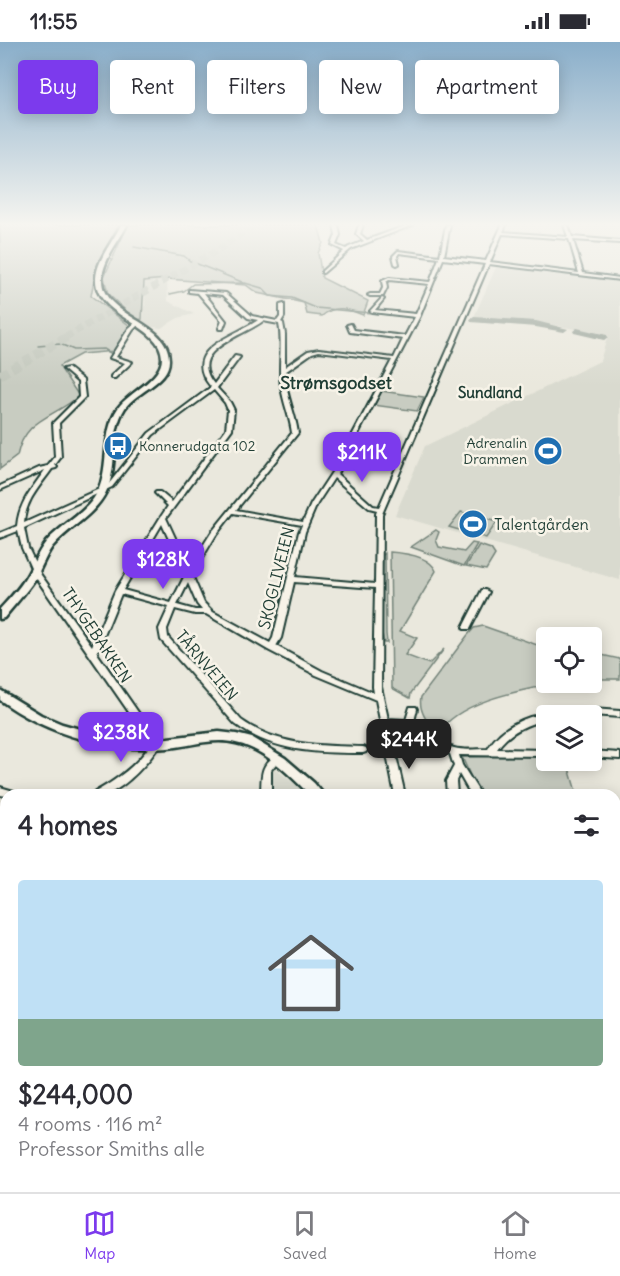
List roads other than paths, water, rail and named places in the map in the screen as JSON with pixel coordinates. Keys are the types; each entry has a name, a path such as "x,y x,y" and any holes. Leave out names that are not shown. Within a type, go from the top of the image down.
{"main road":[{"path":"0,616 38,573 48,547 92,505 103,489 118,415 127,402 159,373 166,361 165,352 159,342 108,301 100,286 101,279"},
{"path":"0,694 24,713 59,727 103,739 156,744 230,737 255,745 276,759 311,789"}],"street":[{"path":"370,295 381,295 385,286 384,281 389,279 431,283"},
{"name":"SKOGLIVEIEN","path":"379,698 345,685 271,648 280,630 304,524 323,488 334,474 393,359 418,316 433,279"},
{"path":"399,789 379,698 377,586 380,509 480,279"},
{"path":"191,291 224,294 245,314 261,320 279,321"},
{"path":"200,292 224,321 221,328"},
{"path":"382,299 372,311 418,316"},
{"name":"TÅRNVEIEN","path":"282,305 282,317 279,321 284,329 282,346 285,393 295,433 213,534 188,575 173,606 163,629 164,638 242,726 261,736 310,748 363,750"},
{"path":"93,653 118,591 163,518 229,429 231,411 215,387 204,378 203,364 207,355 217,346 250,330 261,320"},
{"path":"112,377 129,362 113,358 131,329 137,324"},
{"path":"349,325 352,331 406,338"},
{"path":"283,371 310,352 319,350 393,359"},
{"path":"0,536 110,486 145,441 215,387 237,357"},
{"path":"20,527 21,514 26,501 54,467 58,456 56,423 80,401 83,393 81,381 66,369"},
{"path":"0,488 40,469 54,467"},
{"path":"334,474 371,507 380,509"},
{"path":"158,493 172,506"},
{"path":"232,510 304,524"},
{"path":"163,518 207,612"},
{"name":"THYGEBAKKEN","path":"20,527 38,573 118,693 156,744"},
{"path":"290,579 377,586"},
{"path":"118,591 195,612 207,612 271,648"},
{"path":"467,627 485,592"},
{"path":"410,721 413,709"},
{"path":"602,712 620,714"},
{"path":"490,753 499,739 528,720 536,719"},
{"path":"386,722 410,721 444,748 454,752 536,753"},
{"path":"107,789 134,770 156,744"},
{"path":"454,752 458,766 472,789"},
{"path":"602,755 620,756"},
{"path":"602,757 620,762"},
{"path":"266,789 267,769 276,759"},
{"path":"452,789 451,781 458,766"}],"waterway":[{"path":"234,279 242,282"},
{"path":"170,294 184,291 193,284 245,283 262,288 270,296 292,298 316,308 404,316"},
{"path":"474,320 536,324 564,329"},
{"path":"577,331 604,337"},
{"path":"38,346 60,344 74,350 104,349 112,354"}],"tunnel":[{"path":"66,337 168,279"},
{"path":"0,375 69,336"}],"place":[{"name":"Konnerudgata 102","path":"118,446"},
{"name":"Adrenalin Drammen","path":"548,451"},
{"name":"Talentgården","path":"473,524"}],"district":[{"name":"Strømsgodset","path":"336,383"},
{"name":"Sundland","path":"490,393"}]}
